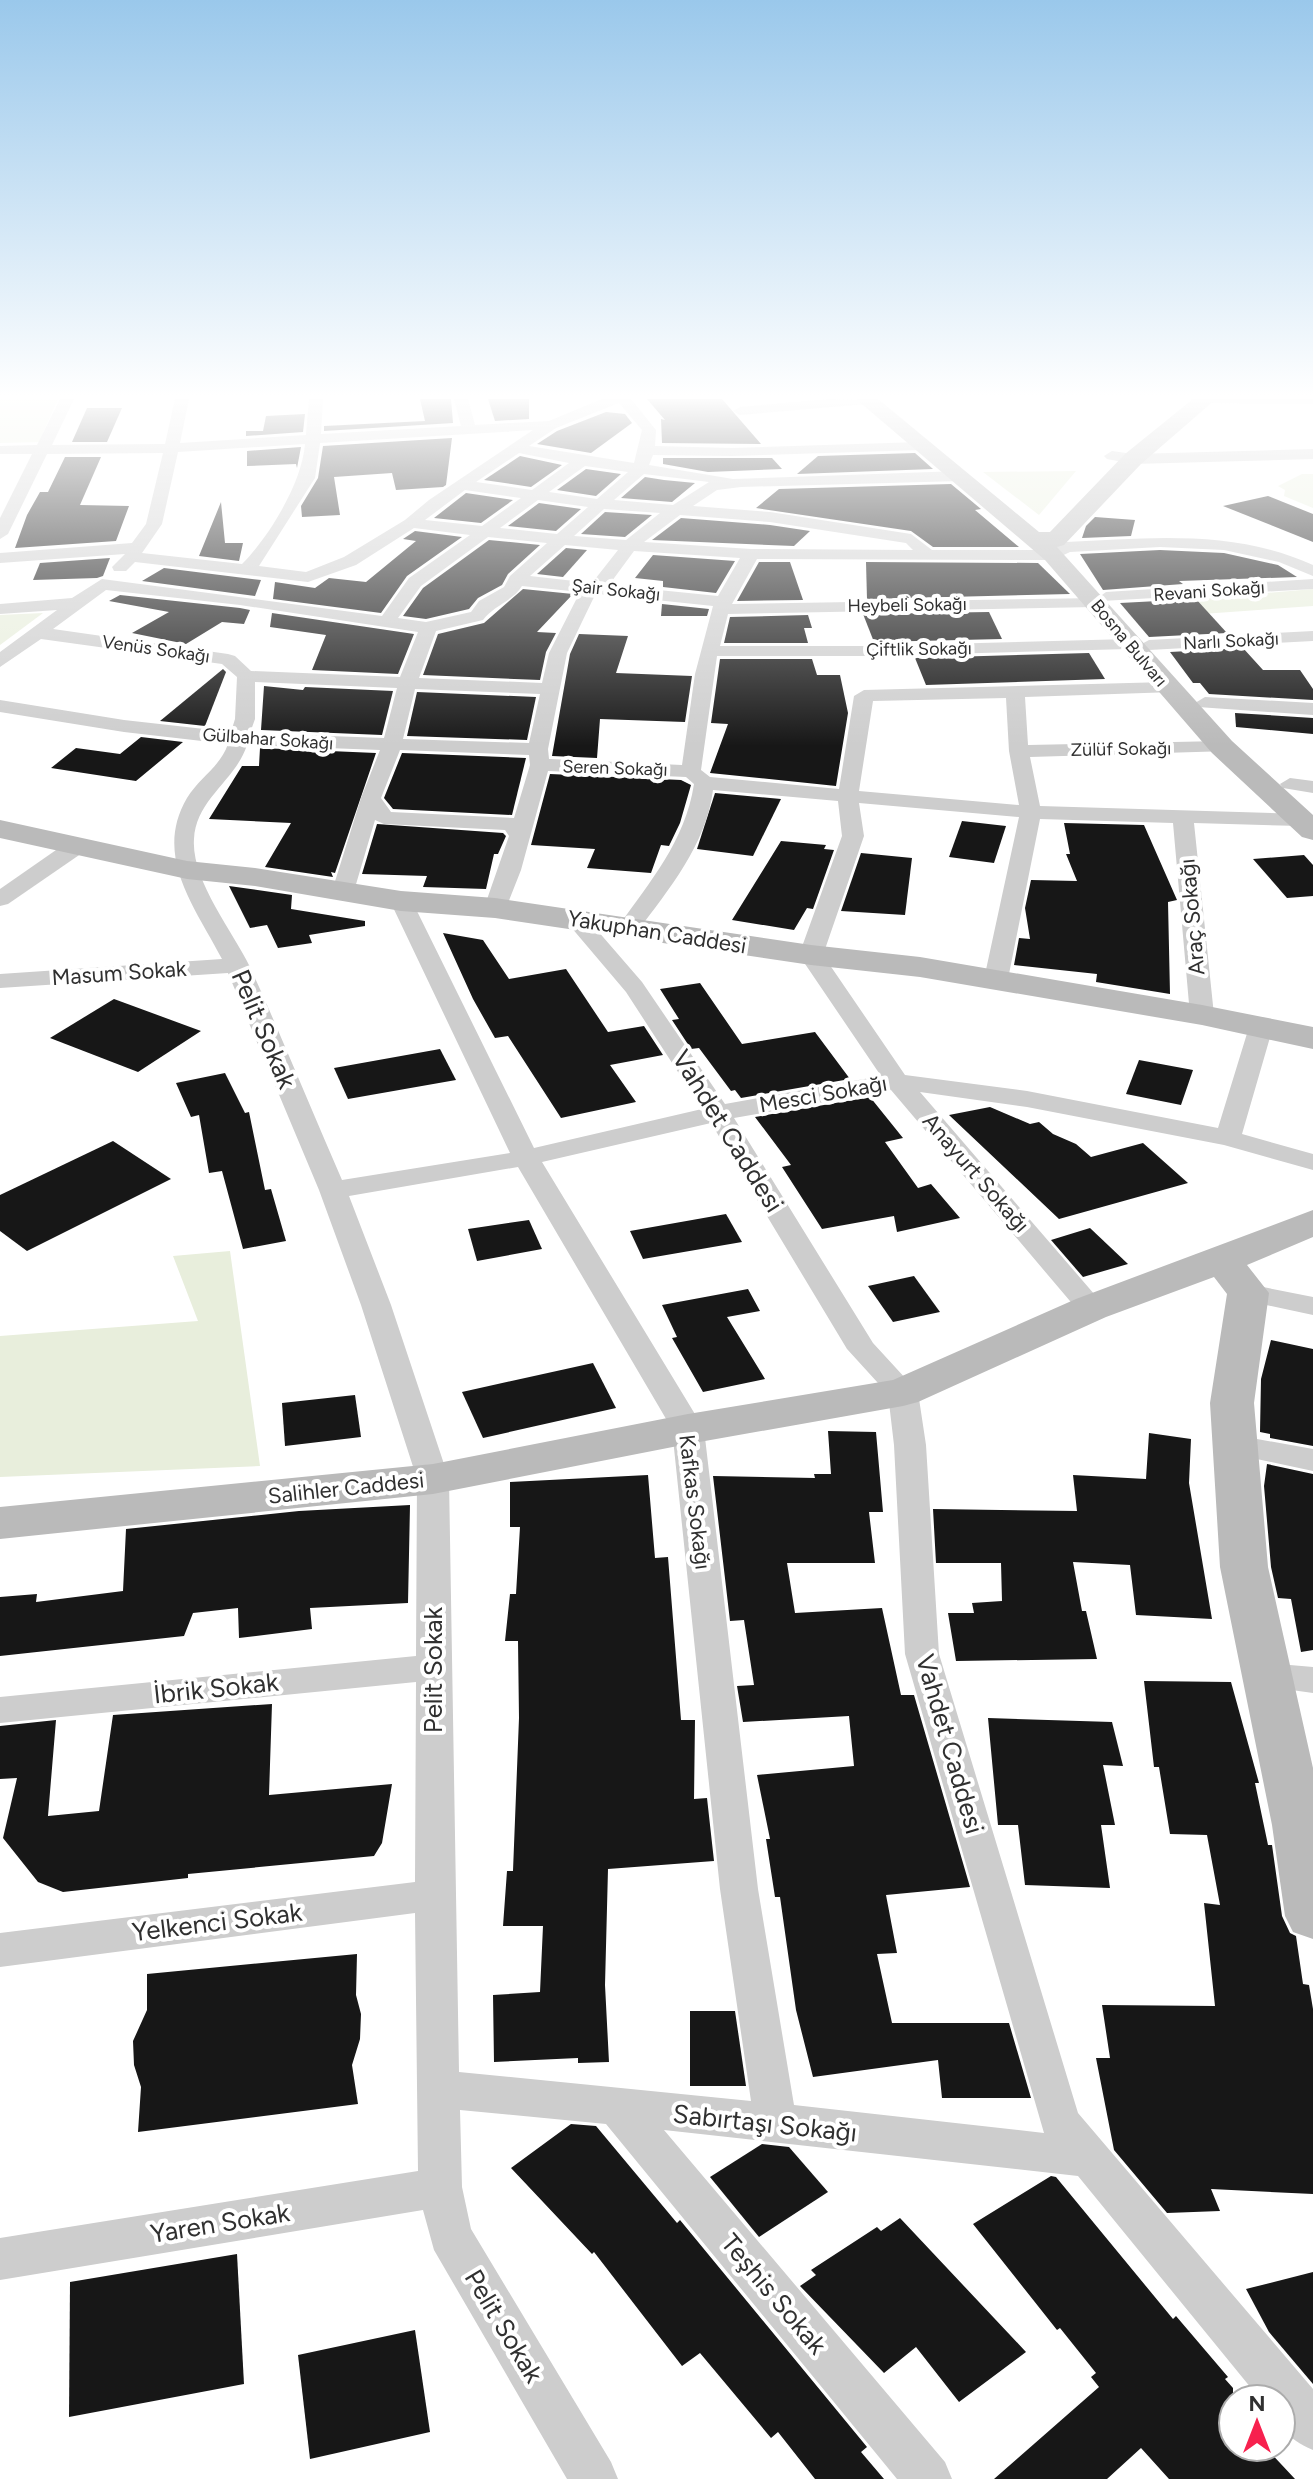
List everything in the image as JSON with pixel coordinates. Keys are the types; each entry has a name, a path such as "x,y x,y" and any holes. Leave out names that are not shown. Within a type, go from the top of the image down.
{"main road":[{"name":"Bosna Bulvarı","path":"1013,515 1050,542"},
{"name":"Bosna Bulvarı","path":"1018,515 1050,542 1139,644 1302,786 1309,818"},
{"path":"1050,542 1073,515"},
{"name":"Bosna Bulvarı","path":"1139,644 1167,688 1222,747 1309,818"},
{"name":"Yakuphan Caddesi","path":"0,829 187,870 401,901 495,908 811,955 920,967 1202,1015 1313,1038"},
{"name":"Salihler Caddesi","path":"0,1523 433,1479 688,1429 903,1392 1091,1308 1235,1276 1313,1222"},
{"path":"1235,1276 1232,1403 1244,1567 1290,1678 1299,1825 1313,1916"}],"street":[{"path":"0,534 10,515"},
{"path":"0,661 102,584 134,553 154,524 156,515"},
{"path":"246,570 260,556 285,515"},
{"path":"0,558 134,553 308,577 350,561 422,515"},
{"path":"387,622 415,582 508,515"},
{"path":"102,584 139,586 428,628 442,622 465,621 477,616 485,605 511,590 516,580 587,515"},
{"path":"495,908 510,870 539,757 558,653 587,594 598,587 630,545 670,515"},
{"path":"733,515 770,517 911,539 930,555"},
{"path":"411,523 560,540 751,554 930,555 1050,542 1191,542 1222,544 1289,558 1313,571"},
{"path":"629,927 684,853 703,797 697,777 710,651 721,605 751,554"},
{"name":"Şair Sokağı","path":"516,580 598,587 721,605"},
{"name":"Revani Sokağı","path":"1100,599 1313,584"},
{"name":"Heybeli Sokağı","path":"721,605 1100,599"},
{"path":"0,609 77,603"},
{"path":"343,891 371,798 392,745 407,684 428,628"},
{"name":"Venüs Sokağı","path":"40,633 228,660 246,676"},
{"name":"Narlı Sokağı","path":"1139,644 1313,636"},
{"name":"Çiftlik Sokağı","path":"710,651 866,673 1139,644"},
{"path":"811,955 853,836 848,797 866,673 1015,692 1167,688"},
{"path":"187,870 183,838 197,799 232,761 245,719 246,676 549,689"},
{"path":"996,979 1031,812 1019,751 1015,692"},
{"path":"1205,703 1313,709"},
{"name":"Gülbahar Sokağı","path":"0,706 124,726 240,739 392,745 539,757"},
{"name":"Zülüf Sokağı","path":"1019,751 1222,747"},
{"name":"Seren Sokağı","path":"539,757 848,797 1031,812 1183,818 1309,818"},
{"path":"371,798 384,818 513,824 518,834"},
{"name":"Araç Sokağı","path":"1183,818 1202,1015"},
{"path":"0,899 77,846"},
{"name":"Pelit Sokak","path":"187,870 237,965 333,1190 376,1305 433,1479 434,1895 440,2187 450,2235 594,2479"},
{"name":"Kafkas Sokağı","path":"401,901 526,1158 688,1429 739,1889 775,2122"},
{"name":"Vahdet Caddesi","path":"576,920 634,987 686,1061 862,1349 903,1392 910,1445 922,1654 1060,2122 1313,2426"},
{"name":"Anayurt Sokağı","path":"811,955 897,1081 1091,1308"},
{"name":"Masum Sokak","path":"0,981 237,965"},
{"path":"1228,1138 1261,1027"},
{"name":"Mesci Sokağı","path":"333,1190 526,1158 718,1113 897,1081 1027,1099 1228,1138 1313,1162"},
{"path":"1235,1276 1313,1306"},
{"path":"1235,1445 1313,1460"},
{"name":"İbrik Sokak","path":"0,1710 433,1667"},
{"name":"Yelkenci Sokak","path":"0,1950 434,1895"},
{"name":"Sabırtaşı Sokağı","path":"439,2089 775,2122 1091,2158"},
{"name":"Teşhis Sokak","path":"619,2108 928,2479"},
{"name":"Yaren Sokak","path":"0,2259 440,2187"}],"green space":[{"path":"1313,589 1313,606 1188,615 1175,601"},
{"path":"43,613 0,645 0,615"},
{"path":"230,1251 260,1466 0,1477 0,1336 198,1321 173,1256"}],"building":[{"path":"27,515 126,515 116,541 15,548"},
{"path":"216,515 222,515 225,543 243,543 239,561 199,556"},
{"path":"302,515 340,515 302,517"},
{"path":"438,515 493,515 481,523 434,518"},
{"path":"523,515 575,515 556,531 508,526"},
{"path":"602,515 652,515 625,537 581,534"},
{"path":"801,515 981,515 1019,547 933,547 911,531"},
{"path":"1245,515 1313,515 1313,542"},
{"path":"1095,517 1135,520 1131,536 1082,538 1086,526"},
{"path":"681,518 810,531 794,546 652,540"},
{"path":"415,531 462,537 407,576 381,613 273,599 275,582 315,588 329,578 366,582 416,541 403,539"},
{"path":"489,540 540,545 508,574 502,585 478,598 469,609 426,619 403,616 423,588"},
{"path":"566,548 587,550 563,577 537,574"},
{"path":"1160,550 1224,553 1278,565 1297,577 1179,581 1183,584 1103,590 1080,554"},
{"path":"653,555 735,561 716,593 663,587 663,581 635,578"},
{"path":"110,558 103,576 97,578 33,580 40,563"},
{"path":"759,562 790,562 803,600 737,601"},
{"path":"866,562 1038,563 1070,594 867,599"},
{"path":"164,568 261,580 255,596 142,581"},
{"path":"523,589 573,594 537,632 556,633 546,652 540,680 423,675 438,634 484,623"},
{"path":"120,595 250,610 244,624 222,622 186,644 132,633 169,612 109,601"},
{"path":"1196,599 1227,633 1149,637 1120,603"},
{"path":"662,604 709,609 707,616 661,616"},
{"path":"989,612 1002,639 874,642 863,614"},
{"path":"272,613 414,634 398,674 312,670 326,635 270,627"},
{"path":"808,615 812,628 804,628 808,643 724,643 730,617"},
{"path":"579,634 628,636 616,673 692,676 685,722 600,719 597,758 552,756 570,654"},
{"path":"1243,648 1263,670 1300,670 1313,689 1313,700 1209,694 1200,683 1193,683 1170,652"},
{"path":"1089,653 1105,679 926,685 915,658"},
{"path":"720,659 812,659 817,675 840,675 848,713 836,786 710,773 728,724 711,723"},
{"path":"223,669 226,672 205,726 160,721"},
{"path":"264,686 303,690 305,687 393,691 382,735 261,730"},
{"path":"417,692 536,697 527,740 407,736"},
{"path":"1235,713 1313,718 1313,734 1236,727"},
{"path":"141,737 183,742 136,781 51,768 76,748 120,754"},
{"path":"260,748 376,753 335,873 331,872 333,877 265,867 291,823 209,819 242,766 259,766"},
{"path":"402,753 526,758 512,815 393,809 384,798"},
{"path":"550,774 681,780 691,785 680,823 669,846 661,845 651,873 587,868 595,849 531,845"},
{"path":"715,793 781,799 753,856 697,849"},
{"path":"962,821 1006,826 994,863 949,857"},
{"path":"1064,823 1144,825 1177,900 1168,902 1170,994 1096,982 1097,974 1014,965 1019,938 1030,939 1025,908 1031,880 1077,881 1066,854 1070,854"},
{"path":"377,824 503,833 506,836 498,854 494,854 486,889 423,887 427,876 362,874"},
{"path":"781,841 826,845 824,849 834,850 813,909 807,908 794,930 732,920"},
{"path":"861,853 912,858 905,915 841,911"},
{"path":"1304,855 1313,865 1313,896 1287,898 1253,859"},
{"path":"229,886 292,895 291,909 365,921 365,926 309,935 312,943 278,948 267,925 250,928"},
{"path":"443,933 483,940 509,979 566,969 608,1032 644,1026 663,1055 610,1065 636,1102 561,1118 508,1036 495,1038 473,999"},
{"path":"700,983 742,1044 815,1032 850,1079 741,1098 735,1090 731,1091 699,1048 691,1049 672,1020 679,1019 660,989"},
{"path":"114,999 201,1031 138,1072 50,1038"},
{"path":"440,1049 456,1080 348,1099 334,1068"},
{"path":"1139,1060 1193,1070 1181,1105 1126,1094"},
{"path":"225,1073 245,1113 249,1112 265,1190 271,1189 286,1241 243,1249 222,1171 209,1173 199,1115 191,1117 176,1083"},
{"path":"870,1097 903,1138 885,1142 918,1188 931,1184 960,1218 897,1232 894,1216 822,1229 782,1167 791,1165 755,1117"},
{"path":"990,1107 1030,1124 1039,1122 1053,1134 1076,1144 1091,1157 1143,1143 1188,1183 1059,1219 949,1115"},
{"path":"113,1141 171,1179 27,1251 0,1231 0,1195"},
{"path":"726,1214 742,1242 643,1259 630,1231"},
{"path":"529,1220 542,1249 477,1261 468,1229"},
{"path":"1090,1228 1128,1264 1083,1277 1051,1240"},
{"path":"914,1276 940,1312 893,1322 868,1286"},
{"path":"748,1289 760,1311 727,1317 765,1379 703,1392 672,1338 677,1337 662,1305"},
{"path":"1271,1340 1313,1349 1313,1446 1270,1438 1270,1434 1260,1432 1261,1379"},
{"path":"593,1363 616,1408 483,1438 462,1392"},
{"path":"355,1395 361,1437 285,1446 282,1403"},
{"path":"828,1431 876,1432 883,1512 869,1512 875,1563 787,1563 795,1613 882,1608 901,1695 914,1695 970,1887 886,1895 897,1953 877,1954 892,2023 1009,2023 1031,2098 942,2098 938,2060 813,2077 796,2010 780,1897 775,1897 766,1839 770,1839 757,1775 854,1766 849,1716 743,1722 737,1686 754,1685 744,1620 730,1621 713,1476 815,1478 814,1474 831,1474"},
{"path":"1149,1433 1191,1439 1189,1483 1212,1619 1136,1615 1130,1565 1073,1562 1082,1611 1086,1611 1097,1659 956,1661 948,1613 974,1613 972,1603 1002,1601 1001,1563 936,1563 933,1509 1077,1511 1073,1475 1146,1479"},
{"path":"1267,1464 1313,1474 1313,1650 1301,1652 1291,1599 1278,1598 1271,1567 1264,1486"},
{"path":"648,1475 655,1558 668,1557 681,1720 695,1720 694,1799 707,1798 714,1861 608,1869 605,1985 609,2062 578,2063 578,2058 494,2062 493,1995 540,1992 543,1926 503,1926 507,1871 513,1871 519,1718 518,1641 505,1641 510,1594 516,1594 520,1527 510,1527 510,1482"},
{"path":"410,1505 408,1603 310,1608 312,1629 239,1638 238,1608 193,1613 184,1636 0,1656 0,1597 37,1594 36,1602 123,1591 126,1529 299,1511"},
{"path":"1144,1681 1231,1682 1259,1783 1255,1783 1268,1845 1272,1845 1282,1916 1290,1933 1296,1936 1303,1984 1309,1985 1313,2009 1313,2194 1211,2189 1220,2211 1167,2213 1114,2150 1096,2058 1110,2058 1102,2005 1215,2006 1204,1903 1220,1905 1207,1835 1170,1834 1159,1767 1154,1767"},
{"path":"272,1704 269,1795 392,1784 382,1843 374,1856 188,1874 188,1878 63,1892 38,1882 3,1838 17,1778 0,1779 0,1726 56,1720 48,1816 99,1811 113,1715"},
{"path":"988,1718 1112,1722 1123,1766 1103,1765 1115,1825 1101,1825 1110,1888 1025,1885 1018,1825 998,1825"},
{"path":"357,1954 356,1995 361,2014 360,2039 352,2065 358,2104 138,2132 141,2087 134,2065 133,2041 147,2010 147,1974"},
{"path":"690,2011 735,2011 746,2086 690,2086"},
{"path":"571,2124 596,2126 677,2223 680,2220 867,2447 861,2452 884,2479 815,2479 778,2432 771,2438 700,2353 682,2366 594,2252 592,2254 511,2168"},
{"path":"762,2144 789,2147 828,2192 759,2237 710,2177"},
{"path":"1051,2176 1056,2177 1173,2319 1176,2316 1228,2377 1225,2379 1229,2383 1217,2383 1217,2463 1280,2463 1295,2479 1169,2479 1141,2448 1107,2479 994,2479 1099,2387 1091,2377 1096,2373 1060,2328 1057,2330 973,2224"},
{"path":"900,2218 1026,2352 959,2402 916,2347 884,2373 800,2286 816,2275 811,2270 877,2227 881,2231"},
{"path":"237,2254 244,2384 69,2417 70,2282"},
{"path":"1313,2272 1313,2384 1269,2332 1246,2289"},
{"path":"415,2330 430,2432 310,2459 298,2355"}]}
